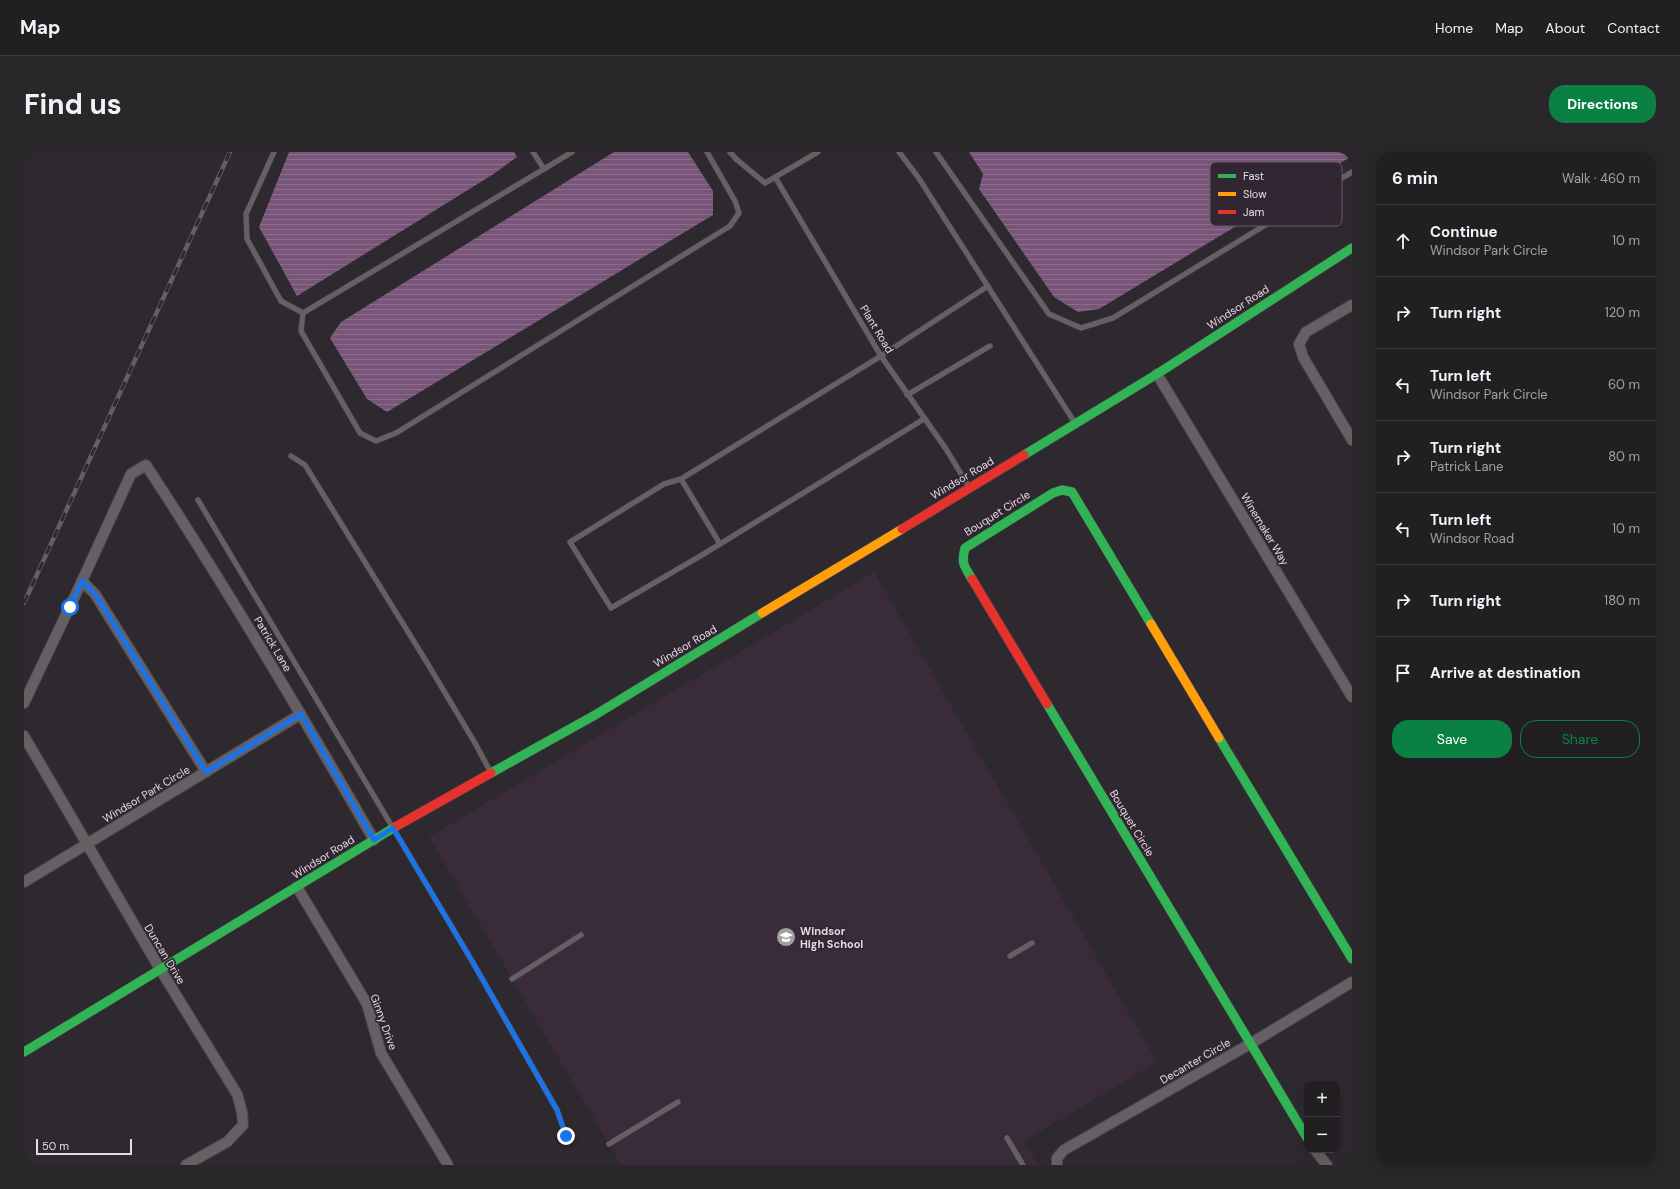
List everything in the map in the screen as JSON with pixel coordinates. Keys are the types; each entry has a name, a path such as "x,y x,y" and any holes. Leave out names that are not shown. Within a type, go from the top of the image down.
{"main road":[{"name":"Windsor Road","path":"24,1052 393,828 492,774 595,715 1157,374 1352,248"},
{"name":"Bouquet Circle","path":"1250,1044 964,566 962,558 965,548 1053,493 1062,490 1072,492 1352,958"},
{"path":"1250,1044 1304,1133"}],"street":[{"path":"1352,305 1306,332 1299,344 1303,357 1352,440"},
{"name":"Winemaker Way","path":"1157,374 1352,697"},
{"name":"Patrick Lane","path":"82,581 131,474 146,465 183,520 301,714 374,840"},
{"path":"24,703 82,581 95,594 206,772"},
{"name":"Windsor Park Circle","path":"24,882 301,714"},
{"name":"Duncan Drive","path":"24,736 160,969 237,1094 242,1112 243,1125 227,1142 186,1165"},
{"name":"Ginny Drive","path":"297,887 367,1004 380,1053 448,1165"},
{"name":"Decanter Circle","path":"1057,1165 1057,1158 1064,1150 1250,1044 1352,982"},
{"path":"1317,1153 1327,1165"}],"lane":[{"path":"274,152 246,214 247,240 281,301 302,313"},
{"path":"533,152 544,169"},
{"path":"302,313 572,152"},
{"path":"302,313 301,331 360,433 376,441 396,433 730,226 739,213 736,201 707,152"},
{"path":"730,152 736,159 766,183 818,152"},
{"path":"899,152 918,177 1076,423"},
{"path":"936,152 1049,314 1081,328 1113,318 1264,226"},
{"path":"1342,178 1352,172"},
{"name":"Plant Road","path":"775,177 882,356 907,395 946,449 970,487"},
{"path":"924,418 720,544 611,608 570,542 664,484 681,479 882,356 988,286"},
{"path":"907,395 990,346"},
{"path":"291,456 305,465 426,661 492,774"},
{"path":"681,479 720,544"},
{"path":"198,500 472,961 557,1110 566,1136"},
{"path":"512,979 581,935"},
{"path":"1010,956 1032,943"},
{"path":"609,1144 678,1102"},
{"path":"1007,1138 1023,1165"}],"shaded area":[{"path":"289,152 514,152 517,157 492,175 297,296 259,227"},
{"path":"614,152 688,152 713,191 713,215 387,412 367,399 330,338 341,322"},
{"path":"969,152 1352,152 1352,156 1342,162 1210,162 1210,226 1236,226 1099,309 1078,312 1054,297 979,189 983,174"},
{"name":"Windsor High School","path":"874,572 1157,1062 1024,1141 1038,1165 621,1165 429,837"}],"railway":[{"path":"24,603 230,152"}],"traffic: fast":[{"path":"1024,455 1157,374 1352,248"},
{"path":"972,579 963,561 965,548 1053,493 1062,490 1072,492 1151,624"},
{"path":"491,773 595,715 762,613"},
{"path":"1047,704 1304,1133"},
{"path":"1219,738 1352,959"},
{"path":"24,1052 395,827"}],"traffic: slow":[{"path":"762,613 902,529"},
{"path":"1151,624 1219,738"}],"traffic: jam":[{"path":"902,529 1024,455"},
{"path":"972,579 1047,704"},
{"path":"395,827 491,773"}],"place":[{"name":"Windsor High School","path":"786,937"}],"route":[{"path":"70,607 82,581 95,594 206,772 301,714 374,840 393,828 472,961 557,1110 566,1136"}]}
